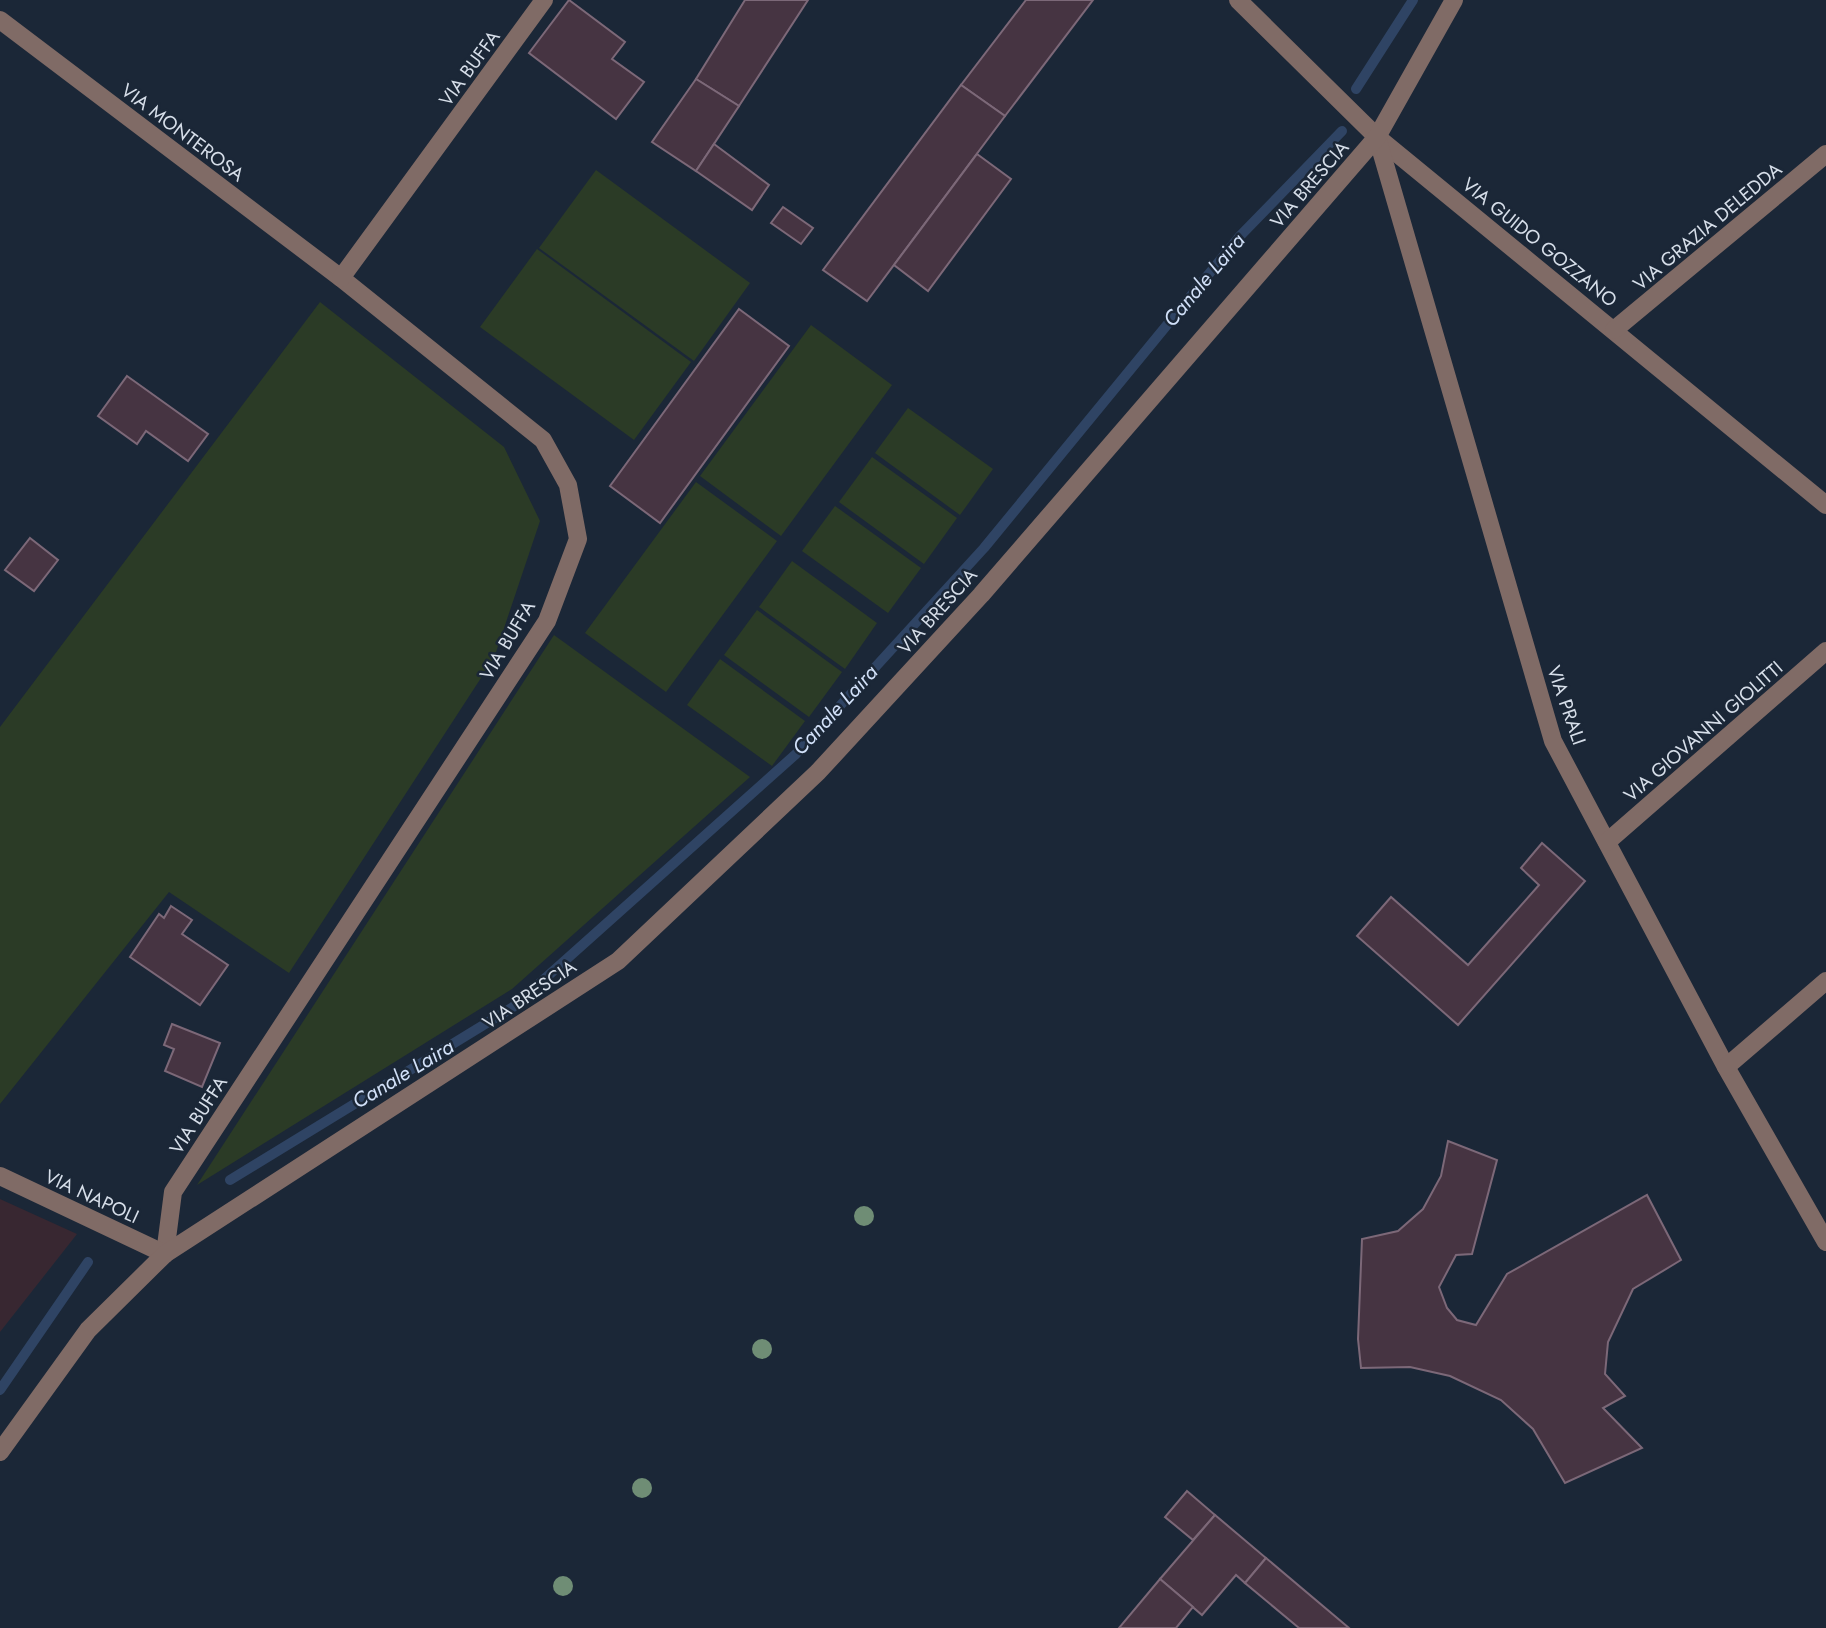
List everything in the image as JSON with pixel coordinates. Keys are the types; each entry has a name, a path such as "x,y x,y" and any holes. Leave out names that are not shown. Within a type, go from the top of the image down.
{"street":[{"name":"VIA BUFFA","path":"165,1254 173,1192 547,621 578,539 568,485 543,440 341,278 544,0"},
{"name":"VIA GUIDO GOZZANO","path":"1238,0 1377,137 1826,505"},
{"name":"VIA BRESCIA","path":"0,1452 88,1330 165,1254 618,961 846,742 981,595 1377,137 1454,0"},
{"name":"VIA MONTEROSA","path":"0,20 341,278"},
{"name":"VIA PRALI","path":"1377,137 1553,741 1726,1067 1826,1242"},
{"name":"VIA GRAZIA DELEDDA","path":"1614,330 1826,154"},
{"name":"VIA GIOVANNI GIOLITTI","path":"1607,842 1826,651"},
{"path":"1726,1067 1826,981"},
{"name":"VIA NAPOLI","path":"0,1176 165,1254"}],"shaded area":[{"path":"0,1199 77,1234 0,1332"}],"green space":[{"path":"596,170 750,283 694,361 539,248"},
{"path":"537,249 691,362 634,440 480,327"},
{"path":"320,302 504,447 540,521 494,658 289,973 169,892 0,1104 0,727"},
{"path":"811,325 892,385 781,536 700,476"},
{"path":"908,408 993,469 960,515 875,453"},
{"path":"872,457 957,518 924,564 839,502"},
{"path":"696,482 777,541 666,692 585,633"},
{"path":"835,506 921,568 888,613 802,551"},
{"path":"792,561 877,623 845,669 759,607"},
{"path":"757,610 842,672 809,717 724,655"},
{"path":"554,635 750,777 512,989 197,1185"},
{"path":"720,659 805,721 772,766 687,705"}],"building":[{"path":"569,0 625,42 612,59 644,82 616,119 529,53"},
{"path":"745,0 808,0 739,106 696,79"},
{"path":"1026,0 1093,0 1005,116 961,85"},
{"path":"696,79 739,106 696,171 652,142"},
{"path":"961,85 1005,116 867,301 823,270"},
{"path":"714,144 769,185 752,210 696,171"},
{"path":"977,154 1011,179 928,291 894,265"},
{"path":"783,207 813,228 801,244 771,223"},
{"path":"739,309 789,346 660,523 610,486"},
{"path":"127,376 208,434 188,461 146,431 137,444 98,416"},
{"path":"30,538 58,560 34,591 5,570"},
{"path":"1542,843 1585,881 1458,1025 1357,936 1391,897 1468,965 1539,885 1521,868"},
{"path":"171,906 192,920 182,934 228,965 200,1005 130,957 159,914 164,918"},
{"path":"172,1024 220,1043 202,1087 165,1071 174,1049 164,1045"},
{"path":"1448,1141 1497,1160 1472,1254 1456,1255 1439,1287 1447,1308 1457,1320 1476,1325 1507,1274 1647,1195 1681,1260 1633,1289 1608,1342 1605,1374 1625,1396 1603,1408 1642,1448 1565,1483 1533,1429 1501,1400 1450,1376 1410,1367 1361,1368 1358,1339 1362,1239 1398,1231 1423,1209 1441,1176"},
{"path":"1187,1491 1215,1515 1193,1540 1165,1517"},
{"path":"1215,1515 1266,1558 1245,1583 1236,1575 1202,1615 1160,1579"},
{"path":"1266,1558 1349,1628 1299,1628 1245,1583"},
{"path":"1160,1579 1193,1607 1176,1628 1119,1628"}],"waterway":[{"name":"Canale Laira","path":"1356,89 1413,0"},
{"name":"Canale Laira","path":"230,1180 513,1007 796,754 984,548 1240,236 1342,131"},
{"name":"Canale Laira","path":"0,1390 88,1262"}]}
